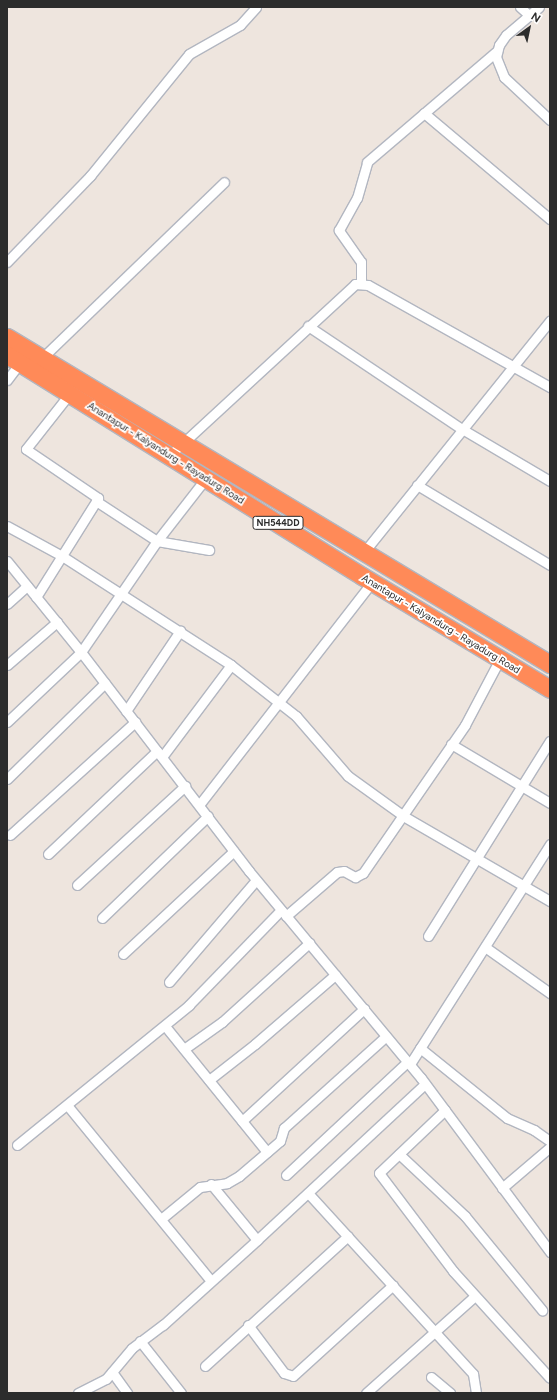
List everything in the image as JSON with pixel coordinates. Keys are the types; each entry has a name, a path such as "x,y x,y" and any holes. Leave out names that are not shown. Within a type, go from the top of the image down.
{"highway":[{"name":"Anantapur - Kalyandurg - Rayadurg Road","path":"7,337 550,664"},
{"name":"Anantapur - Kalyandurg - Rayadurg Road","path":"13,359 170,455 372,582 550,689"}],"street":[{"path":"7,262 90,176 189,54 240,25 256,7"},
{"path":"520,7 530,15"},
{"path":"361,283 361,262 341,235 340,224 357,198 367,162 497,51 506,35 539,7"},
{"path":"497,51 498,68 504,77 550,120"},
{"path":"424,113 550,219"},
{"path":"42,358 224,182"},
{"path":"170,455 182,442 351,287 361,283"},
{"path":"361,283 513,365 550,387"},
{"path":"364,552 513,365 550,321"},
{"path":"308,326 462,429 550,481"},
{"path":"7,380 13,359"},
{"path":"36,597 98,498 26,449 70,393"},
{"path":"7,722 81,652 157,541 206,478"},
{"path":"417,485 550,565"},
{"path":"96,501 157,541 209,550"},
{"path":"7,526 62,556 180,631 230,665 296,716 348,776 401,814 550,901"},
{"path":"7,561 81,652 256,880 425,1084 550,1252"},
{"path":"199,806 372,582"},
{"path":"7,604 27,586"},
{"path":"7,665 57,622"},
{"path":"126,711 180,631"},
{"path":"18,1145 165,1026 189,1005 284,913 337,872 344,871 355,877 363,874 401,814 465,725 500,659"},
{"path":"48,854 160,754 230,665"},
{"path":"7,778 105,683"},
{"path":"10,835 135,722"},
{"path":"428,936 550,741"},
{"path":"451,744 550,803"},
{"path":"77,885 185,786"},
{"path":"102,918 208,816"},
{"path":"286,1175 408,1063 420,1048 550,844"},
{"path":"123,954 234,851"},
{"path":"169,982 256,880"},
{"path":"184,1049 222,1022 309,943"},
{"path":"485,947 550,993"},
{"path":"209,1080 255,1044 335,974"},
{"path":"242,1121 364,1009"},
{"path":"165,1026 267,1152"},
{"path":"161,1220 200,1187 233,1180 280,1141 284,1128 386,1036"},
{"path":"420,1048 507,1118 534,1130 550,1141"},
{"path":"78,1393 102,1383 128,1352 140,1341 163,1325 425,1084"},
{"path":"67,1105 211,1281"},
{"path":"445,1110 378,1173 453,1270 550,1378"},
{"path":"502,1188 550,1147"},
{"path":"399,1154 465,1216 542,1310"},
{"path":"211,1184 257,1240"},
{"path":"308,1193 473,1374 476,1393"},
{"path":"205,1366 248,1325 348,1236"},
{"path":"248,1325 284,1372 293,1376 393,1285"},
{"path":"366,1393 436,1333 476,1296"},
{"path":"140,1341 181,1393"},
{"path":"112,1372 127,1393"},
{"path":"431,1377 450,1393"}]}
